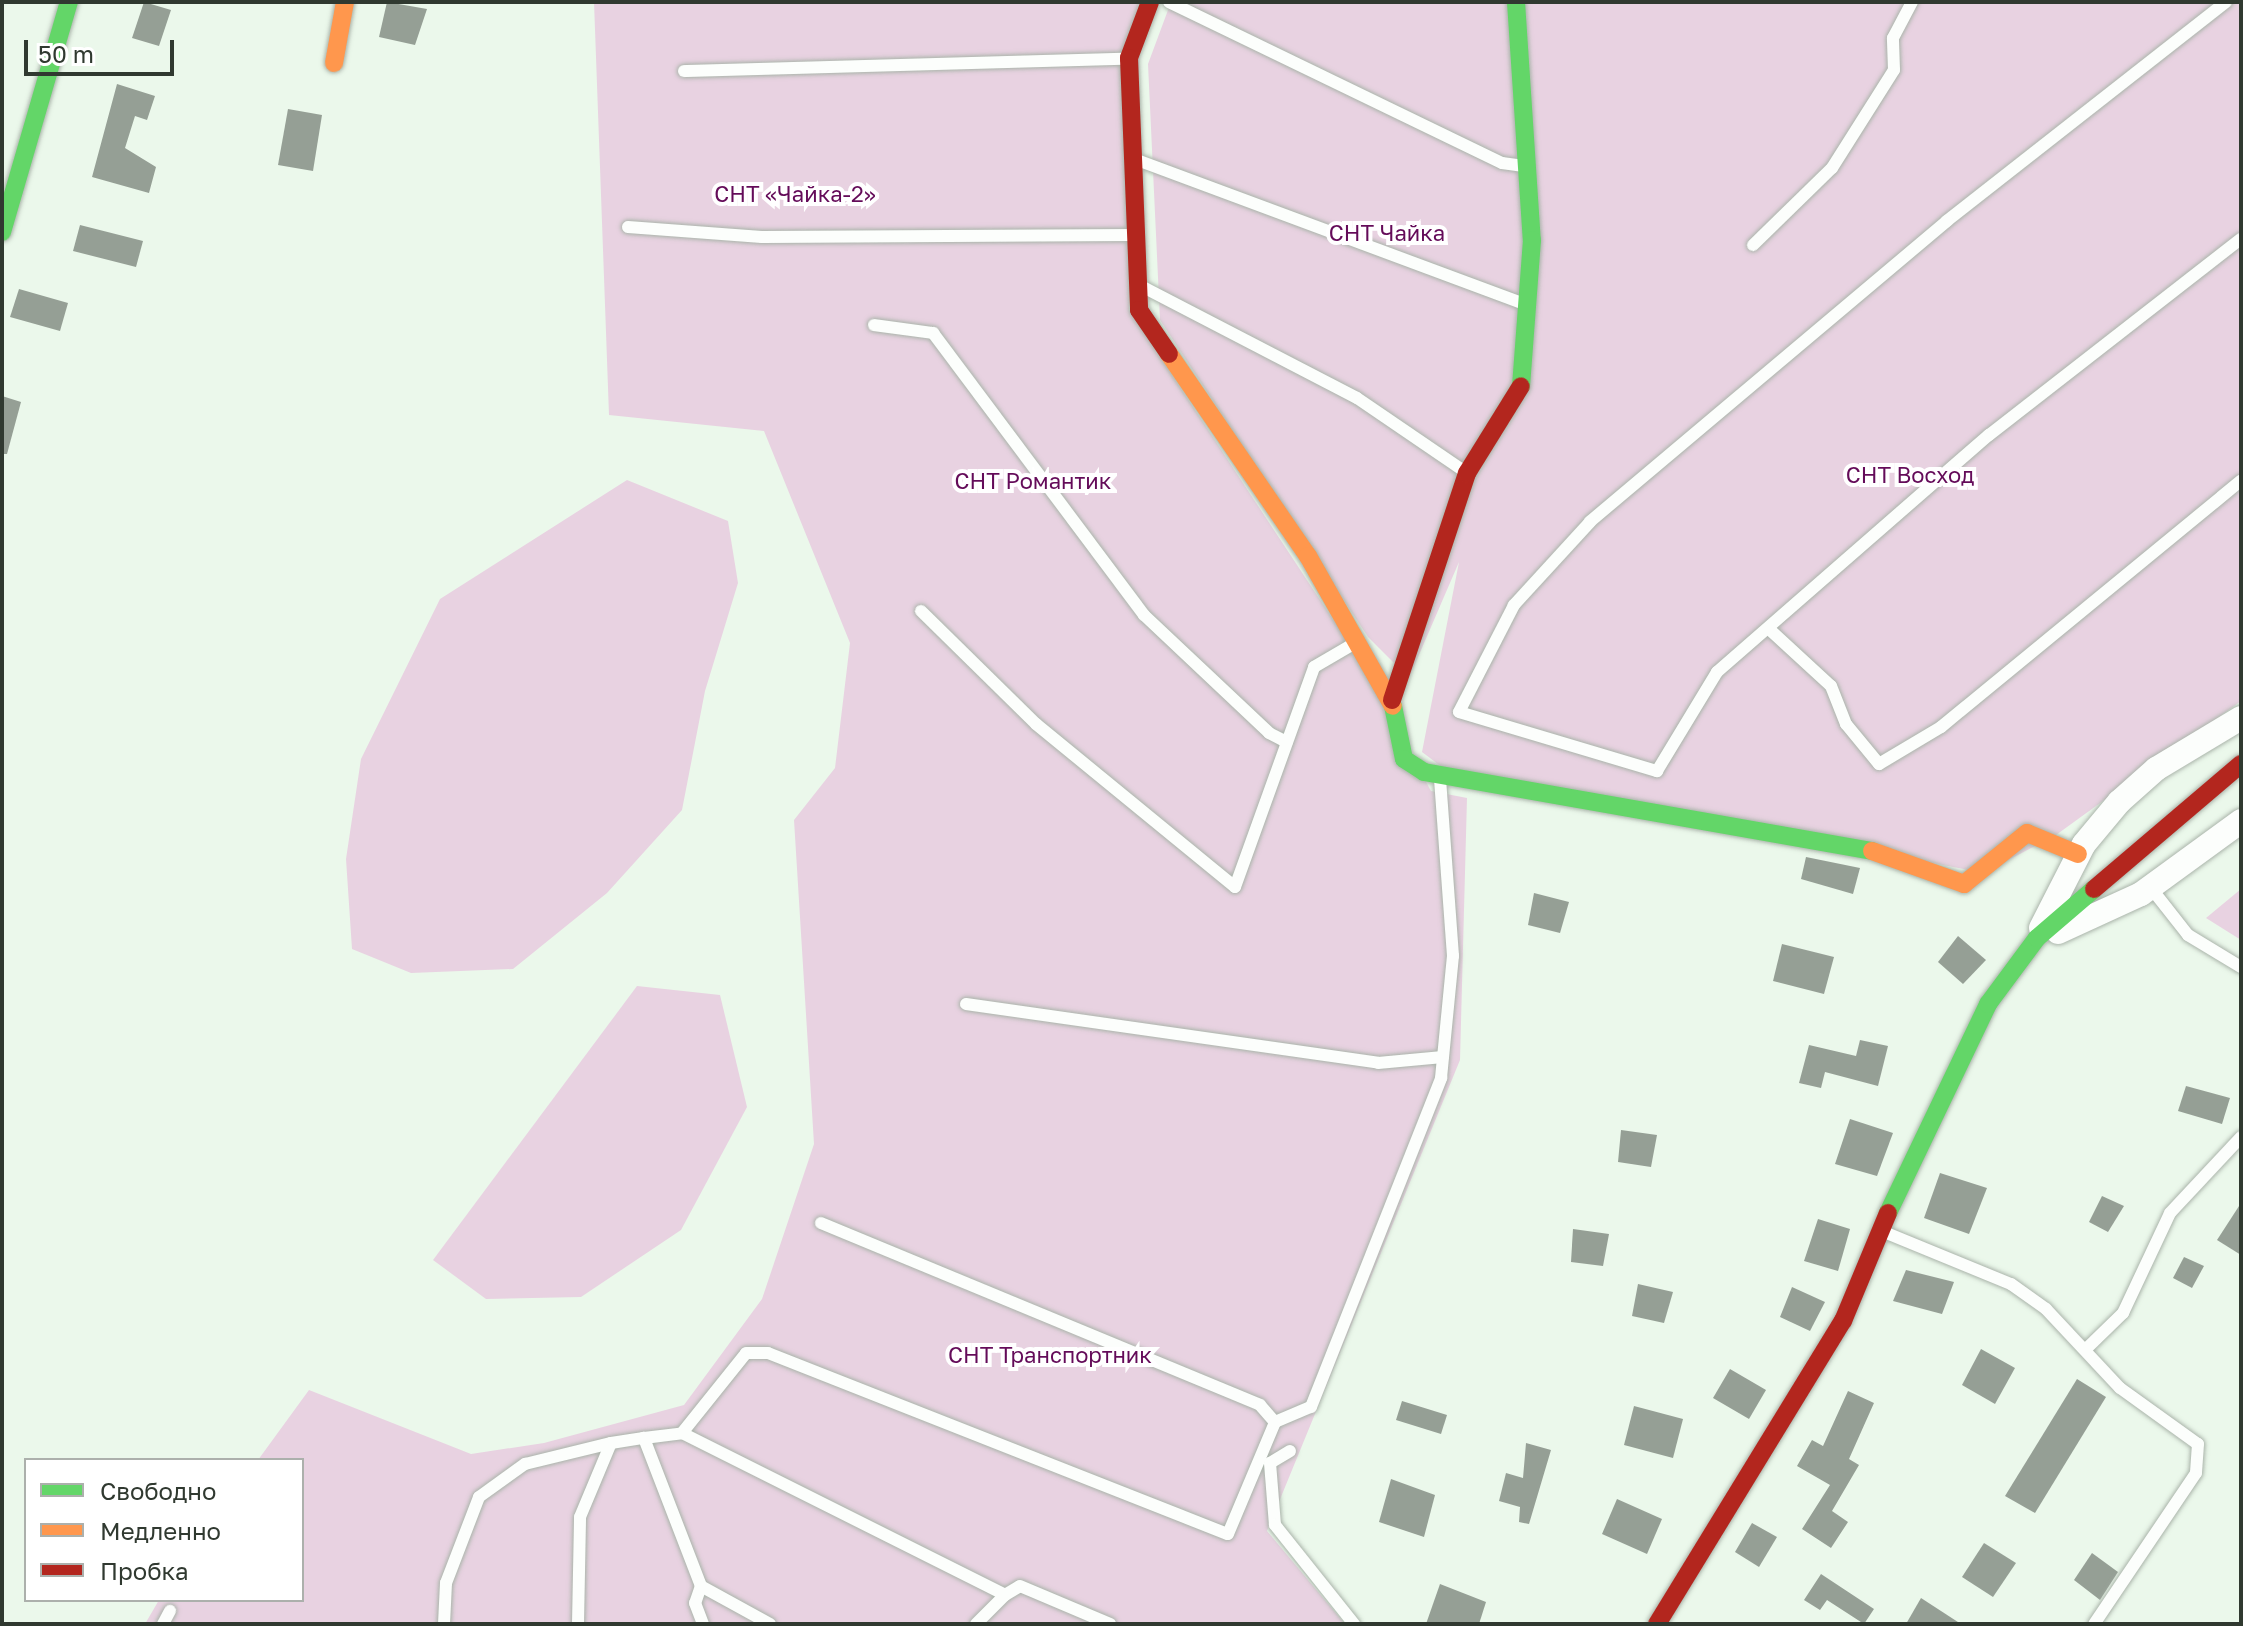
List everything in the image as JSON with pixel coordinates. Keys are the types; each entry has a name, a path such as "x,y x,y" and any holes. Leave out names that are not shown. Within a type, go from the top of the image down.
{"street":[{"path":"2,232 69,2"},
{"path":"334,63 345,2"},
{"path":"1150,2 1129,58 1133,235 1139,310 1358,641 1392,700 1404,759 1440,774 1698,825 1847,842 1964,884 2027,833 2078,854"},
{"path":"1392,700 1467,473 1523,382 1531,304 1516,2"},
{"path":"1657,1624 1843,1321 1959,1053 2037,938 2078,854 2156,769 2241,718"},
{"path":"2037,938 2241,764"},
{"path":"2037,938 2151,888 2241,821"}],"lane":[{"path":"1169,2 1502,163 1524,166"},
{"path":"1753,245 1832,168 1894,70 1893,38 1912,2"},
{"path":"2226,2 1947,221 1590,522 1514,605 1459,712 1657,771 1717,672 1989,435 2241,239"},
{"path":"684,71 1129,58"},
{"path":"1131,158 1510,304 1531,304"},
{"path":"628,227 762,237 1133,235"},
{"path":"1137,284 1357,398 1467,473"},
{"path":"874,325 933,333 1144,615 1269,733 1287,742"},
{"path":"1769,629 1831,686 1846,724 1879,764 1941,727 2241,481"},
{"path":"921,611 1036,724 1235,887 1314,667 1358,641"},
{"path":"682,1433 746,1353 768,1353 1228,1534 1275,1422 1311,1407 1373,1263 1443,1057 1453,956 1440,774"},
{"path":"2151,888 2188,935 2241,967"},
{"path":"966,1004 1378,1063 1443,1057"},
{"path":"2086,1349 2123,1313 2170,1213 2241,1137"},
{"path":"821,1223 1260,1405 1275,1422"},
{"path":"1882,1232 1923,1242 2011,1284 2086,1349 2120,1388 2198,1444 2196,1473 2094,1624"},
{"path":"444,1624 446,1583 479,1497 525,1464 611,1443 682,1433 1005,1595"},
{"path":"644,1438 701,1586 770,1624"},
{"path":"578,1624 580,1517 611,1443"},
{"path":"1290,1451 1270,1463 1275,1525 1354,1624"},
{"path":"701,1586 695,1603 703,1624"},
{"path":"976,1624 1005,1595 1020,1586 1110,1624"},
{"path":"163,1624 170,1611"}],"green space":[{"path":"594,2 1142,2 1129,310 1359,659 1431,791 1467,798 1460,1060 1267,1531 1345,1624 145,1624 158,1602 304,1602 304,1458 259,1458 309,1390 471,1454 544,1443 684,1405 762,1299 814,1144 794,820 835,768 850,643 764,431 609,415"},
{"name":"СНТ Восход","path":"1171,2 2241,2 2241,701 2056,835 1984,873 1442,767 1422,752 1459,562 1409,678 1368,637 1160,320 1148,64"},
{"path":"627,480 728,521 738,583 705,691 682,810 607,893 513,969 411,973 352,949 346,859 361,759 440,599"},
{"path":"2241,889 2241,940 2206,918"},
{"path":"637,986 720,995 747,1107 681,1230 581,1297 486,1299 433,1260"}],"building":[{"path":"144,2 171,10 159,46 132,38"},
{"path":"387,2 427,9 415,45 379,37"},
{"path":"117,84 155,96 147,120 135,116 125,148 156,167 149,193 92,177"},
{"path":"288,109 322,115 313,171 278,165"},
{"path":"80,225 143,241 136,267 73,251"},
{"path":"19,289 68,303 60,331 10,317"},
{"path":"2,396 21,402 7,454 2,454"},
{"path":"1806,857 1860,868 1853,894 1801,879"},
{"path":"1534,893 1569,902 1560,933 1528,925"},
{"path":"1958,936 1986,960 1963,984 1938,962"},
{"path":"1782,944 1834,957 1824,994 1773,981"},
{"path":"1860,1040 1888,1046 1878,1086 1825,1072 1821,1088 1799,1083 1809,1045 1856,1056"},
{"path":"2186,1086 2230,1098 2222,1124 2178,1111"},
{"path":"1850,1119 1893,1133 1877,1176 1835,1164"},
{"path":"1621,1130 1657,1135 1651,1167 1618,1162"},
{"path":"1940,1173 1987,1188 1969,1234 1924,1218"},
{"path":"2102,1196 2124,1206 2108,1232 2089,1222"},
{"path":"2241,1203 2241,1255 2217,1240"},
{"path":"1818,1219 1850,1229 1838,1271 1804,1261"},
{"path":"1573,1229 1609,1234 1603,1266 1571,1262"},
{"path":"2184,1257 2204,1266 2192,1288 2173,1278"},
{"path":"1906,1270 1954,1282 1942,1314 1893,1301"},
{"path":"1638,1284 1673,1292 1664,1323 1632,1316"},
{"path":"1792,1287 1825,1302 1810,1331 1780,1317"},
{"path":"1981,1349 2015,1368 1995,1404 1962,1385"},
{"path":"1730,1369 1766,1390 1749,1419 1713,1398"},
{"path":"2077,1379 2106,1397 2035,1513 2005,1496"},
{"path":"1848,1391 1874,1403 1849,1459 1859,1465 1832,1511 1848,1522 1831,1548 1802,1529 1830,1485 1797,1466 1812,1440 1823,1446"},
{"path":"1402,1401 1447,1415 1441,1434 1396,1420"},
{"path":"1634,1406 1683,1419 1673,1458 1624,1445"},
{"path":"1526,1443 1551,1450 1529,1524 1519,1522 1520,1507 1499,1501 1506,1473 1523,1478"},
{"path":"1391,1479 1435,1495 1424,1537 1379,1522"},
{"path":"1617,1499 1662,1519 1647,1554 1602,1534"},
{"path":"1752,1523 1777,1537 1759,1567 1735,1552"},
{"path":"1984,1543 2016,1563 1993,1597 1962,1577"},
{"path":"2092,1553 2118,1572 2100,1600 2074,1580"},
{"path":"1821,1574 1874,1609 1864,1624 1827,1600 1820,1610 1804,1600"},
{"path":"1440,1584 1486,1602 1479,1624 1426,1624"},
{"path":"1921,1598 1961,1624 1906,1624"}],"traffic: fast":[{"path":"2,232 69,2"},
{"path":"1516,2 1532,240 1521,386"},
{"path":"1393,706 1404,759 1424,772 1872,851"},
{"path":"1888,1213 1988,1004 2037,938 2094,889"}],"traffic: slow":[{"path":"334,63 345,2"},
{"path":"1169,354 1308,556 1393,706"},
{"path":"1872,851 1964,884 2027,833 2078,854"}],"traffic: jam":[{"path":"1150,2 1129,58 1139,310 1169,354"},
{"path":"1392,700 1467,473 1521,386"},
{"path":"2094,889 2241,764"},
{"path":"1657,1624 1843,1321 1888,1213"}],"park label":[{"name":"СНТ «Чайка-2»","path":"795,194"},
{"name":"СНТ Чайка","path":"1387,233"},
{"name":"СНТ Романтик","path":"1033,481"},
{"name":"СНТ Транспортник","path":"1050,1355"}]}
